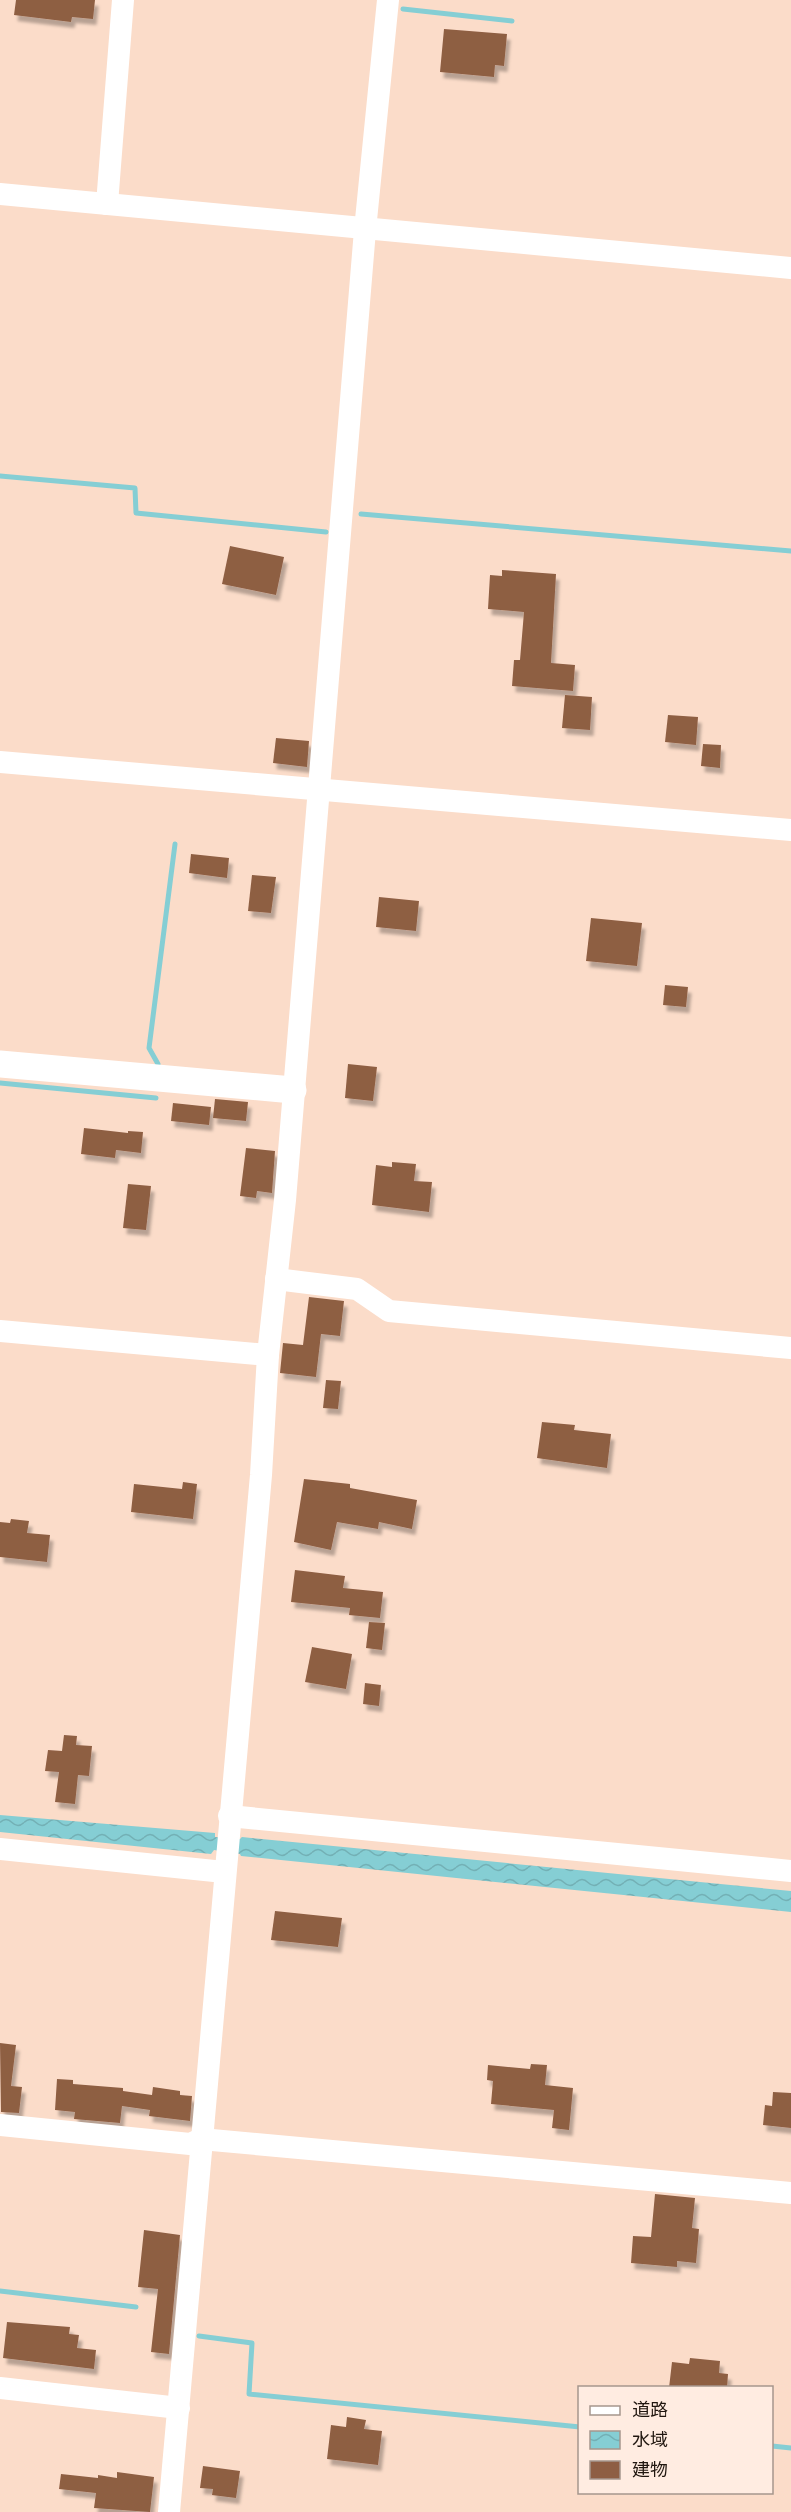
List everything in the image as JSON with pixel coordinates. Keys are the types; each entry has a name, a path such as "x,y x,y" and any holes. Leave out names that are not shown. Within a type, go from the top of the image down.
{"street":[{"path":"107,204 123,0"},
{"path":"169,2512 261,1475 268,1355 285,1200 365,230 388,0"},
{"path":"0,194 365,230 791,268"},
{"path":"0,762 791,830"},
{"path":"0,1064 293,1090"},
{"path":"276,1279 357,1289 388,1311 791,1348"},
{"path":"0,1331 268,1355"},
{"path":"0,1849 227,1844 791,1871"},
{"path":"0,2125 190,2144 201,2139 791,2193"},
{"path":"0,2388 179,2408"}],"water":[{"path":"0,1815 215,1833 215,1837 240,1839 242,1837 791,1891 791,1912 241,1856 214,1850 211,1854 0,1832"}],"building":[{"path":"16,0 95,0 93,19 72,17 71,22 14,15"},
{"path":"444,29 507,34 504,66 495,65 494,77 440,72"},
{"path":"230,546 284,557 276,595 222,584"},
{"path":"502,570 556,574 551,663 575,665 573,691 512,686 514,660 520,660 524,612 488,609 490,575 502,576"},
{"path":"565,695 592,697 590,730 562,728"},
{"path":"668,715 698,717 696,745 665,742"},
{"path":"276,738 309,741 307,767 273,763"},
{"path":"703,744 721,745 720,768 701,766"},
{"path":"191,854 229,858 227,878 189,873"},
{"path":"252,875 276,877 271,913 248,911"},
{"path":"379,897 419,901 416,931 376,927"},
{"path":"591,918 642,923 637,966 586,961"},
{"path":"665,985 688,987 686,1007 663,1005"},
{"path":"348,1064 377,1067 373,1101 345,1098"},
{"path":"215,1099 248,1102 246,1121 213,1118"},
{"path":"173,1103 211,1107 209,1125 171,1121"},
{"path":"84,1128 128,1133 128,1131 143,1132 141,1153 116,1150 115,1158 81,1154"},
{"path":"246,1148 275,1151 272,1193 257,1191 256,1198 240,1196"},
{"path":"392,1162 416,1164 414,1181 432,1182 429,1212 372,1205 376,1165 392,1167"},
{"path":"128,1184 151,1186 146,1230 123,1228"},
{"path":"309,1297 344,1301 340,1336 321,1334 316,1377 280,1373 283,1343 303,1345"},
{"path":"326,1380 341,1381 338,1409 323,1408"},
{"path":"542,1422 575,1425 574,1430 611,1434 607,1468 537,1458"},
{"path":"304,1479 350,1484 350,1488 417,1500 412,1529 379,1522 378,1529 337,1522 331,1550 294,1542"},
{"path":"183,1482 197,1484 193,1519 131,1512 134,1484 182,1489"},
{"path":"11,1519 29,1521 27,1533 50,1535 47,1562 0,1557 0,1522 10,1523"},
{"path":"295,1570 345,1576 343,1588 383,1592 380,1618 349,1615 350,1608 291,1602"},
{"path":"369,1622 385,1623 382,1650 366,1648"},
{"path":"312,1647 352,1654 346,1689 305,1682"},
{"path":"365,1683 381,1685 379,1706 363,1704"},
{"path":"64,1735 77,1736 76,1745 92,1746 89,1776 78,1775 75,1804 55,1802 59,1772 45,1771 48,1750 62,1751"},
{"path":"275,1911 342,1918 338,1947 271,1940"},
{"path":"0,2043 16,2045 11,2086 22,2087 19,2113 1,2112"},
{"path":"531,2064 547,2065 545,2085 573,2088 569,2130 552,2128 554,2110 491,2104 493,2081 487,2080 488,2065 530,2069"},
{"path":"57,2079 73,2080 73,2084 123,2088 123,2091 152,2095 153,2087 180,2091 180,2095 192,2096 190,2121 149,2116 150,2110 122,2106 120,2123 74,2119 75,2112 55,2110"},
{"path":"773,2092 791,2093 791,2128 763,2125 765,2105 772,2106"},
{"path":"655,2194 695,2198 692,2228 699,2229 696,2263 677,2261 677,2267 631,2263 633,2236 651,2237"},
{"path":"144,2230 180,2235 169,2354 151,2352 158,2289 138,2287"},
{"path":"7,2322 70,2327 69,2334 79,2335 77,2348 96,2350 94,2369 3,2358"},
{"path":"690,2358 720,2361 719,2373 728,2374 727,2386 669,2386 672,2362 689,2364"},
{"path":"347,2417 366,2420 364,2429 382,2431 378,2465 327,2459 331,2425 346,2427"},
{"path":"203,2466 240,2471 236,2498 212,2495 213,2489 200,2488"},
{"path":"117,2472 154,2477 150,2512 94,2508 96,2493 59,2489 61,2474 117,2478"}],"waterway":[{"path":"403,9 512,21"},
{"path":"0,476 135,488 136,513 326,532"},
{"path":"361,514 791,551"},
{"path":"158,1064 149,1048 175,844"},
{"path":"0,1083 156,1098"},
{"path":"0,2291 136,2307"},
{"path":"199,2336 252,2343 249,2394 578,2427"},
{"path":"773,2446 791,2448"}]}
